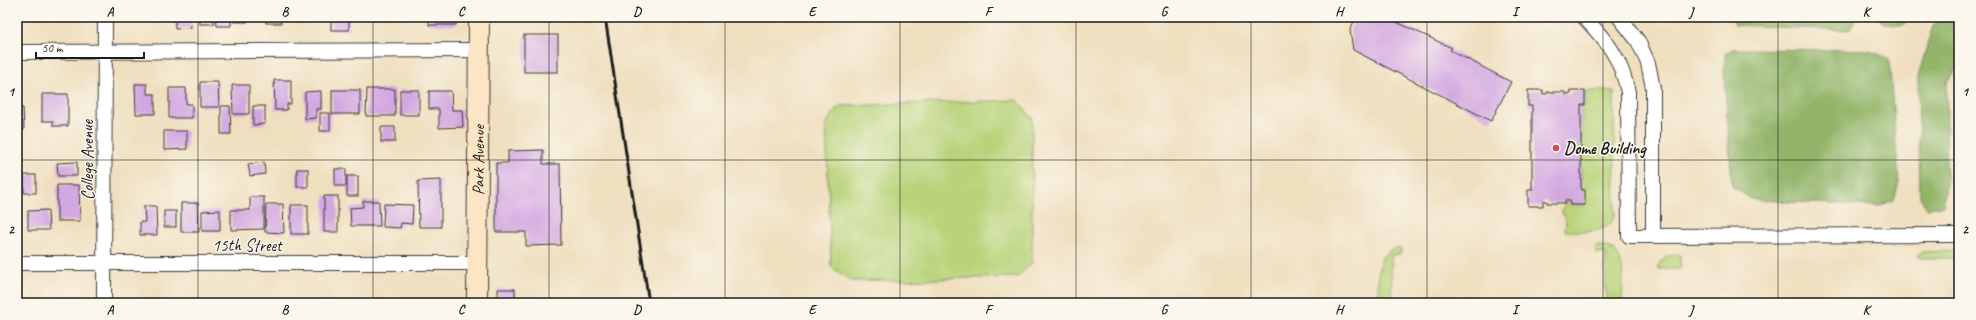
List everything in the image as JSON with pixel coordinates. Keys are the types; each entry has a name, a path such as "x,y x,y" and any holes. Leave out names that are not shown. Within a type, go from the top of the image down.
{"street":[{"name":"College Avenue","path":"104,303 106,17"},
{"name":"Park Avenue","path":"477,303 480,50 479,17"},
{"path":"1584,17 1615,52 1624,73 1627,86 1629,236 1959,235"},
{"path":"1619,17 1638,40 1648,63 1653,88 1653,235"},
{"path":"17,52 480,50"},
{"name":"15th Street","path":"17,263 477,263"}],"green space":[{"path":"1732,17 1854,17 1854,21 1849,30 1734,25"},
{"path":"1877,17 1909,17 1903,25 1892,25 1880,20"},
{"path":"1959,17 1959,69 1956,69 1947,82 1946,185 1943,205 1927,209 1920,197 1918,77 1933,25 1944,19"},
{"path":"1732,49 1870,50 1889,59 1899,182 1894,200 1879,206 1751,199 1732,186 1724,71 1725,54"},
{"path":"1585,91 1614,91 1615,216 1606,227 1600,230 1586,232 1565,231 1566,220 1562,212 1565,201 1570,201 1570,205 1585,205 1581,190 1581,105 1585,105"},
{"path":"1017,100 1032,118 1032,263 1018,277 852,281 831,267 826,123 839,106"},
{"path":"1602,246 1611,249 1617,254 1620,260 1623,277 1622,303 1606,303 1605,253 1597,253 1595,250 1596,247"},
{"path":"1398,248 1401,250 1400,254 1391,255 1392,303 1379,303 1378,278 1381,262 1384,255 1390,250"},
{"path":"1959,251 1959,258 1921,258 1918,256 1921,252"},
{"path":"1676,254 1680,255 1680,269 1659,269 1658,265 1666,257"}],"building":[{"path":"175,17 190,17 191,28 175,29"},
{"path":"200,17 214,17 214,24 200,24"},
{"path":"216,17 231,17 231,26 217,26"},
{"path":"234,17 247,17 247,22 234,22"},
{"path":"266,17 281,17 281,23 266,23"},
{"path":"298,17 319,17 319,19 298,20"},
{"path":"331,17 349,17 349,30 331,30"},
{"path":"429,17 456,17 456,25 429,25"},
{"path":"1356,17 1386,17 1452,48 1450,50 1511,82 1491,121 1353,50 1350,30"},
{"path":"524,35 558,35 558,72 524,72"},
{"path":"274,80 291,80 291,104 287,104 287,110 275,110"},
{"path":"200,82 218,82 219,107 200,107"},
{"path":"135,84 147,84 147,94 155,94 155,114 136,114"},
{"path":"232,85 249,85 249,114 233,114"},
{"path":"169,88 186,88 186,104 192,104 192,118 169,118"},
{"path":"367,89 395,89 395,116 366,116"},
{"path":"332,90 360,90 360,114 332,114"},
{"path":"400,90 419,90 419,115 400,115"},
{"name":"Dome Building","path":"1528,90 1543,90 1543,94 1547,94 1547,92 1565,92 1565,94 1571,94 1571,91 1585,91 1585,105 1581,105 1581,190 1585,190 1585,205 1570,205 1570,201 1565,201 1565,203 1547,203 1547,201 1543,201 1543,206 1528,206 1528,190 1532,190 1532,106 1528,106"},
{"path":"321,91 321,109 316,109 316,118 305,119 305,92"},
{"path":"429,91 451,91 452,110 462,110 463,127 439,128 439,109 429,109"},
{"path":"17,94 20,94 20,108 23,108 24,130 17,130"},
{"path":"42,94 68,94 68,126 53,126 53,121 42,121"},
{"path":"221,106 230,106 231,134 221,134"},
{"path":"253,106 265,106 265,124 253,125"},
{"path":"320,113 330,113 330,131 320,131"},
{"path":"381,127 395,127 395,142 381,142"},
{"path":"164,131 187,131 187,149 164,150"},
{"path":"543,150 543,164 560,164 561,245 526,246 526,232 496,232 496,163 508,163 508,151"},
{"path":"77,162 77,176 58,176 57,163"},
{"path":"264,162 265,174 250,176 248,164"},
{"path":"297,169 308,169 308,187 297,187"},
{"path":"335,169 346,169 346,186 335,186"},
{"path":"24,175 36,175 36,193 24,193"},
{"path":"347,176 358,176 358,196 347,196"},
{"path":"441,180 441,227 419,227 418,181"},
{"path":"57,185 79,185 80,221 57,221"},
{"path":"324,196 338,196 338,232 324,232"},
{"path":"250,197 264,197 264,229 231,230 231,210 250,210"},
{"path":"363,201 379,201 380,226 351,226 350,208 363,207"},
{"path":"181,203 198,203 199,232 181,232"},
{"path":"266,204 283,204 284,233 265,232"},
{"path":"384,204 413,205 412,224 401,223 400,228 383,227"},
{"path":"291,205 308,205 308,234 291,234"},
{"path":"144,206 156,206 157,235 140,235 140,222 145,222"},
{"path":"17,209 20,209 21,233 17,233"},
{"path":"48,210 49,230 28,230 28,211"},
{"path":"220,210 220,231 202,231 202,211"},
{"path":"164,211 176,211 176,227 164,227"},
{"path":"498,289 515,289 515,301 559,303 498,303"},
{"path":"147,301 166,301 166,303 147,303"}],"railway":[{"path":"605,17 649,303"}],"place":[{"name":"Dome Building","path":"1556,148"}]}
